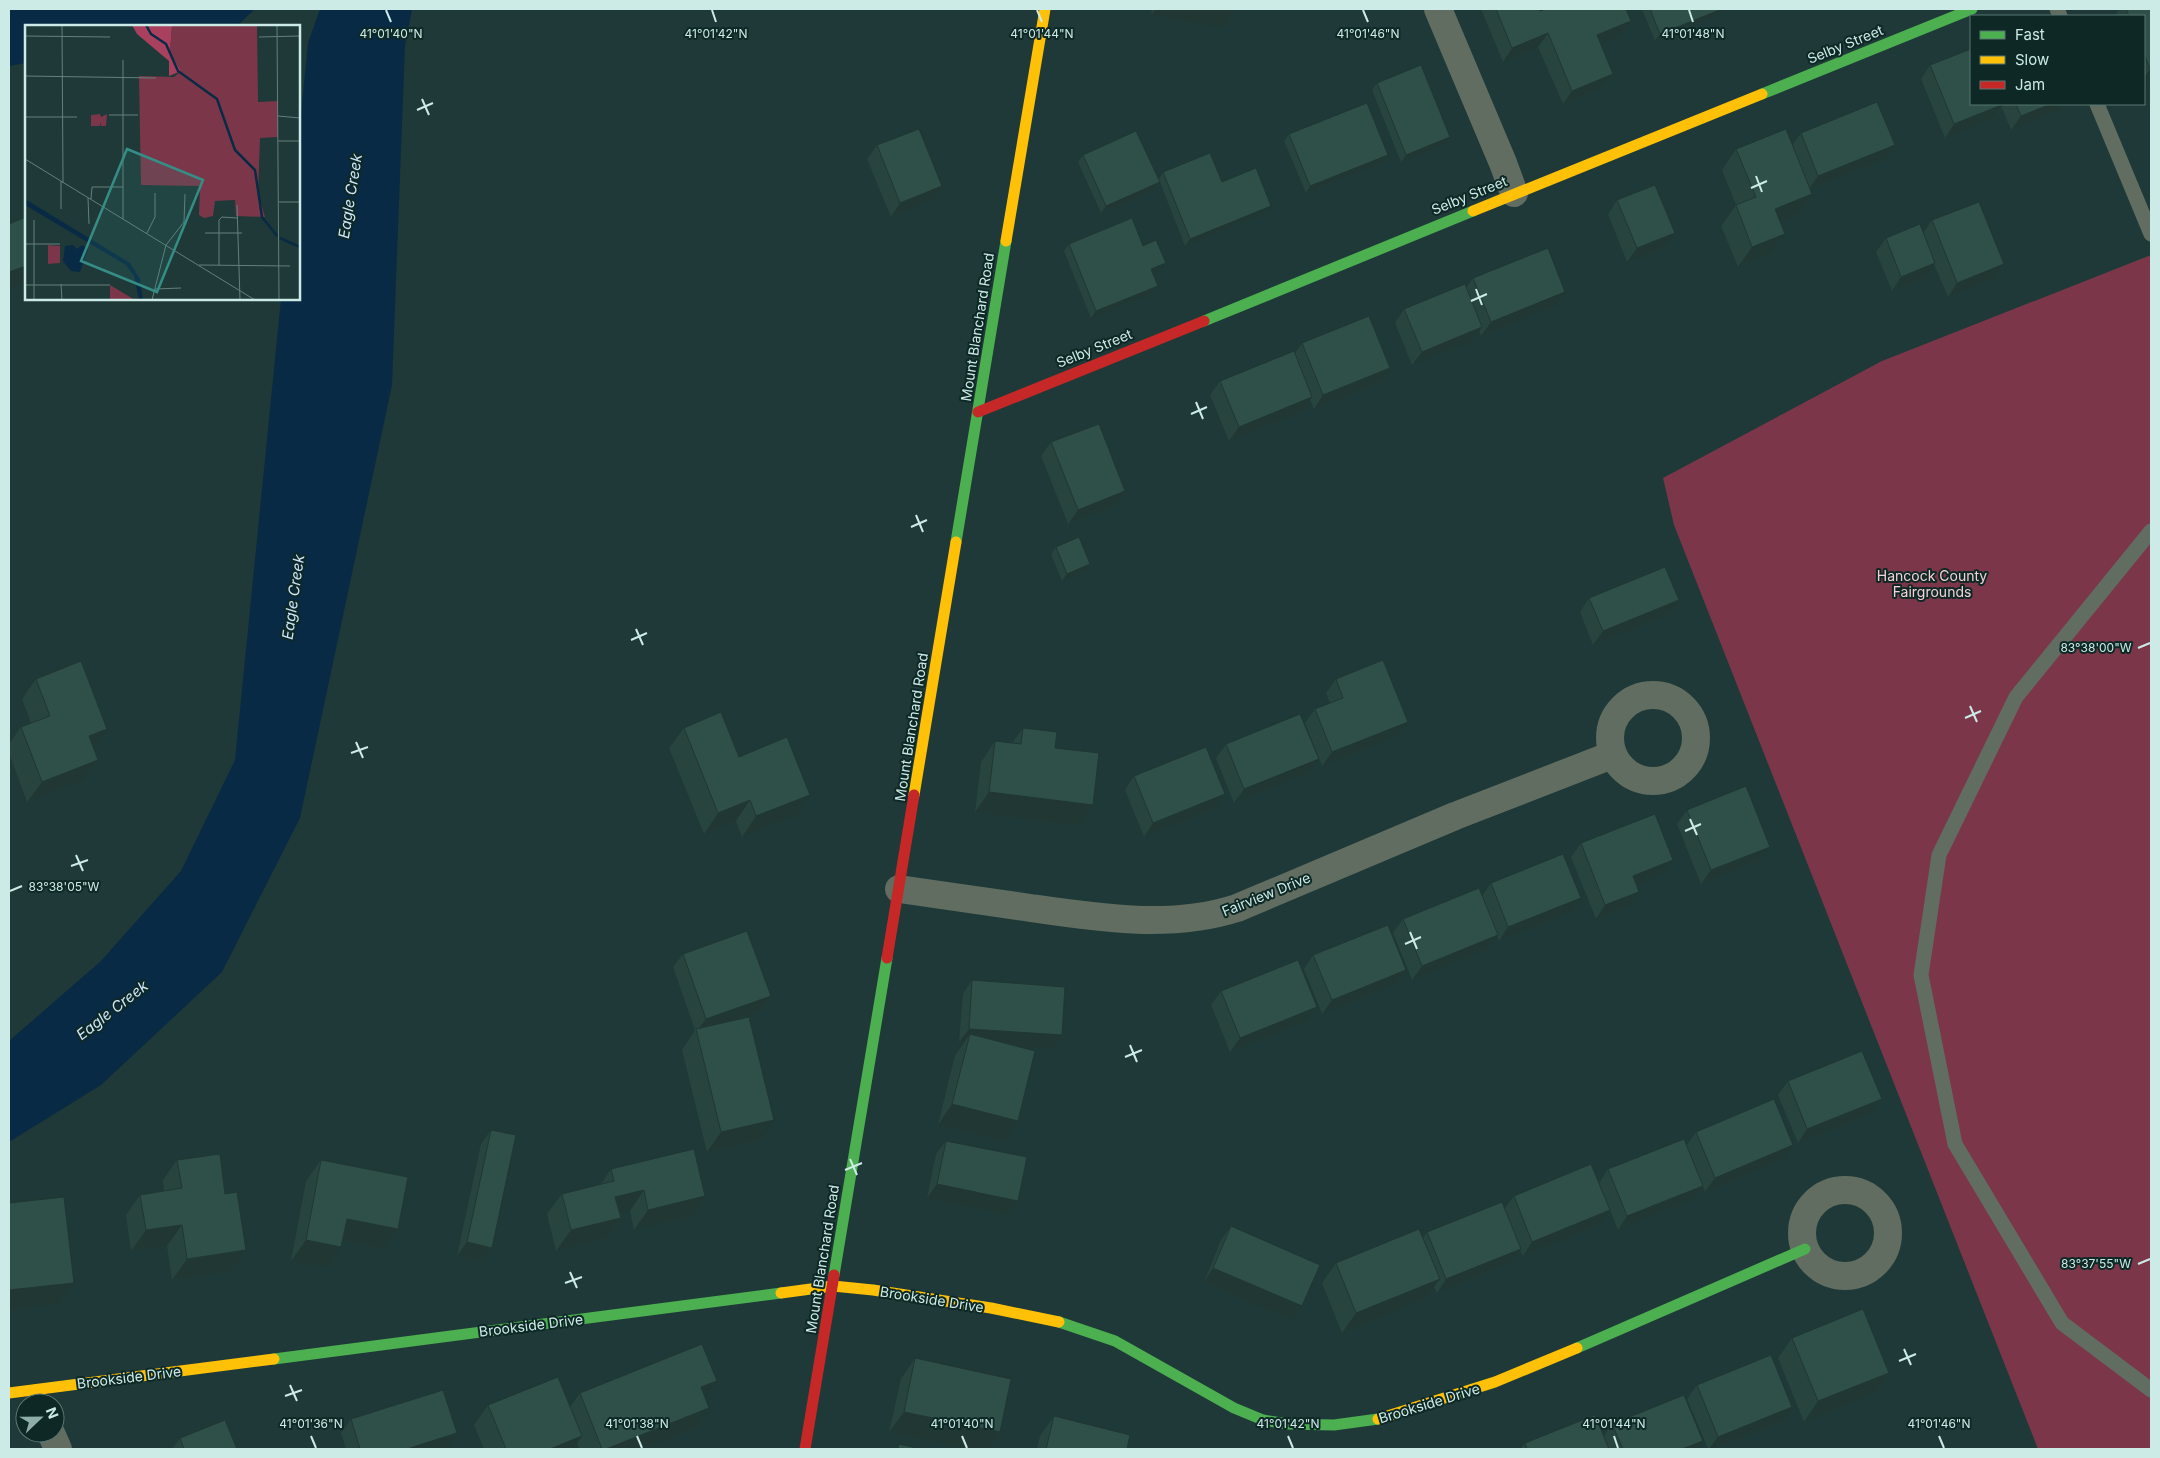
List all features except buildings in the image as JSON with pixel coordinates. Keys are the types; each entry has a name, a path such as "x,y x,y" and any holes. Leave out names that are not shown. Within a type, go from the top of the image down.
{"street":[{"name":"Mount Blanchard Road","path":"805,1449 1046,9"},
{"path":"1438,9 1514,193"},
{"name":"Selby Street","path":"978,412 1514,193 1972,9"},
{"name":"Fairview Drive","path":"899,889 1064,912 1152,920 1214,915 1237,908 1455,816 1612,755"},
{"name":"Brookside Drive","path":"40,1393 833,1286 873,1290 991,1308 1055,1321 1115,1341 1226,1404 1263,1420 1287,1424 1334,1425 1382,1419 1494,1382 1602,1338 1805,1249"}],"lane":[{"path":"2097,105 2150,230"},
{"path":"2151,531 2016,697 1939,855 1921,975 1955,1144 2062,1323 2151,1390"}],"green space":[{"name":"Hancock County Fairgrounds","path":"2151,255 2151,1449 2038,1449 1674,525 1663,478 1882,361"}],"water":[{"path":"9,9 255,9 239,24 232,25 25,25 25,63 9,66"},
{"name":"Eagle Creek","path":"320,9 412,9 405,46 392,385 300,818 222,972 101,1085 9,1142 9,1041 101,961 181,871 235,760 281,300 300,300 300,124 308,43"}],"traffic: fast":[{"path":"1762,94 1972,9"},
{"path":"1204,321 1473,211"},
{"path":"956,542 1006,241"},
{"path":"834,1275 887,958"},
{"path":"1577,1348 1805,1249"},
{"path":"274,1359 781,1293"},
{"path":"1059,1322 1115,1341 1234,1408 1263,1420 1287,1424 1334,1425 1378,1419"}],"traffic: slow":[{"path":"1006,241 1045,9"},
{"path":"1473,211 1762,94"},
{"path":"914,795 956,542"},
{"path":"781,1293 833,1286 873,1290 991,1308 1059,1322"},
{"path":"1378,1419 1495,1382 1577,1348"},
{"path":"9,1393 274,1359"}],"traffic: jam":[{"path":"978,412 1204,321"},
{"path":"887,958 914,795"},
{"path":"805,1449 834,1275"}]}
